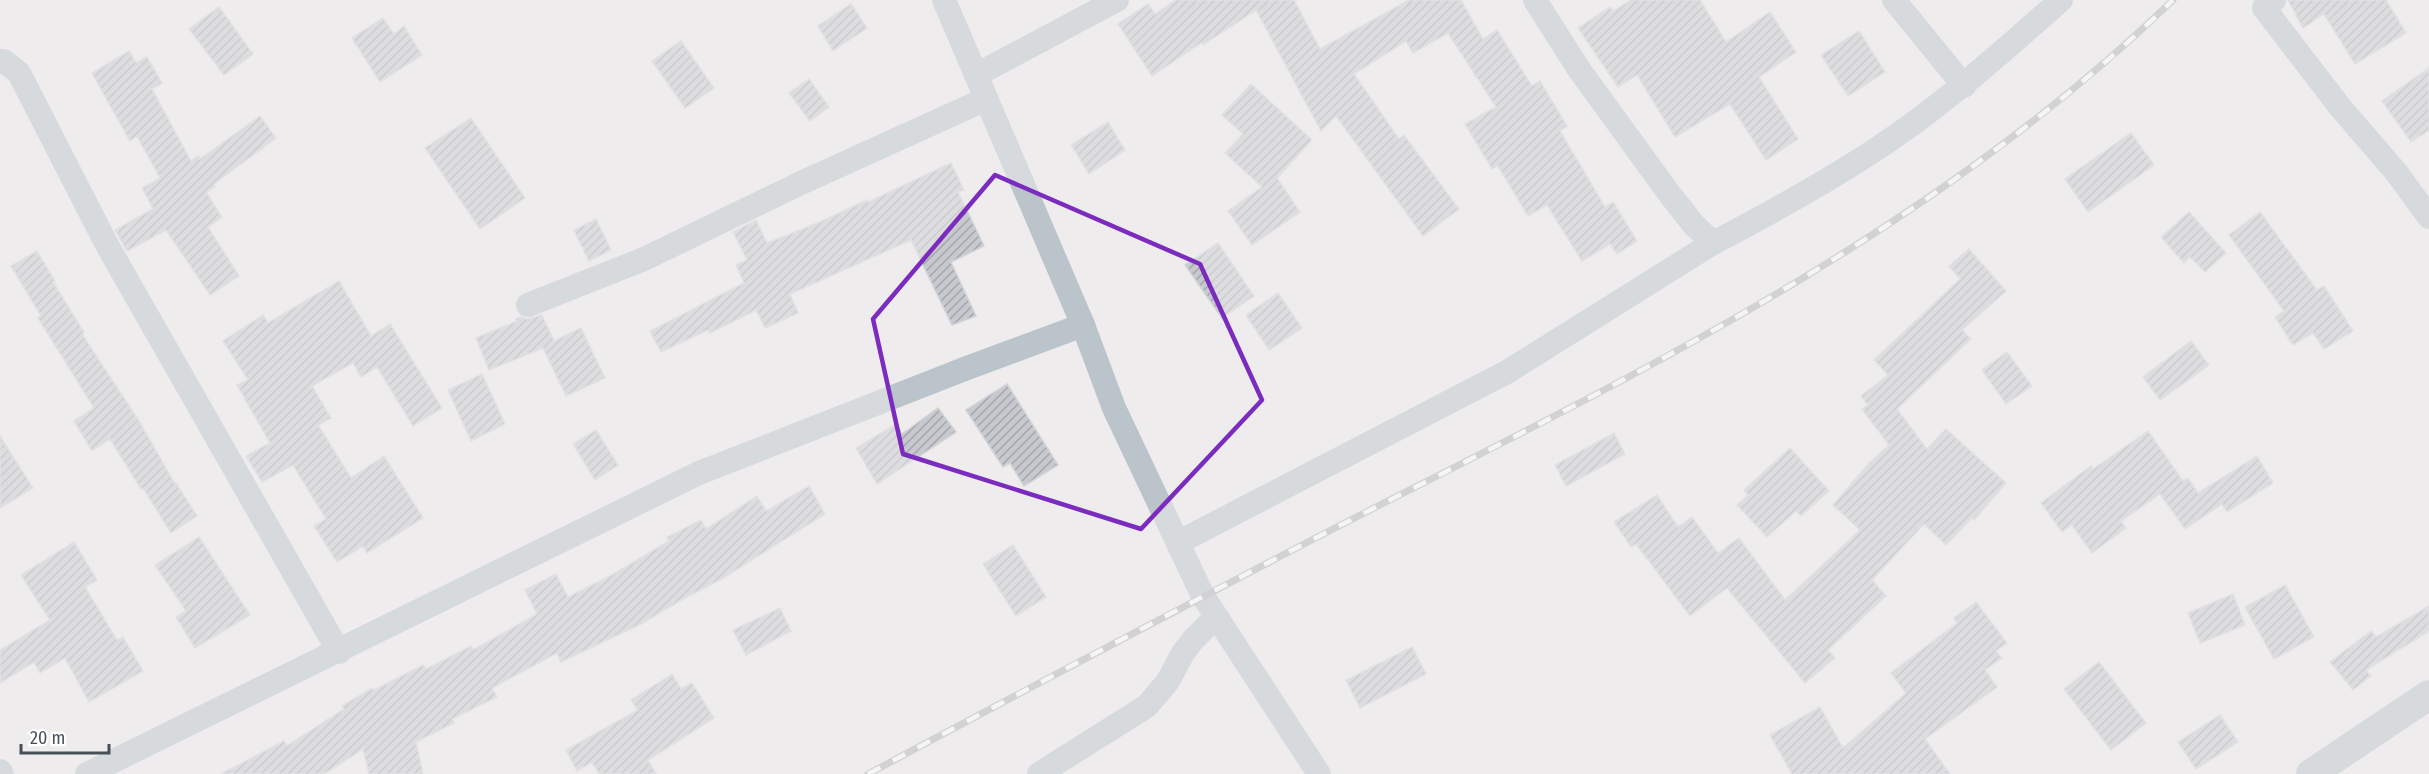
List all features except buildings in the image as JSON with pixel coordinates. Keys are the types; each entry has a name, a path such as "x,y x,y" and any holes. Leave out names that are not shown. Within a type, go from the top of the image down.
{"street":[{"path":"944,0 1083,325 1114,408 1203,596 1319,774"},
{"path":"976,75 1117,0"},
{"path":"1535,0 1578,68 1668,192 1694,225 1713,243"},
{"path":"1894,0 1964,86"},
{"path":"1179,542 1507,372 1713,243 1792,201 1874,151 1964,86 2061,0"},
{"path":"2274,0 2264,8 2340,107 2396,172 2429,217"},
{"path":"0,61 19,73 107,245 339,652"},
{"path":"528,305 644,259 801,183 986,99"},
{"path":"87,774 699,473 1083,325"},
{"path":"1039,774 1147,706 1163,687 1188,646 1216,616"},
{"path":"2311,774 2429,696"}],"highlighted area":[{"path":"995,175 1200,264 1262,400 1141,529 903,454 873,319"}],"railway":[{"path":"868,774 1249,573 1587,399 1794,283 1895,220 1992,152 2085,79 2173,0"}]}
